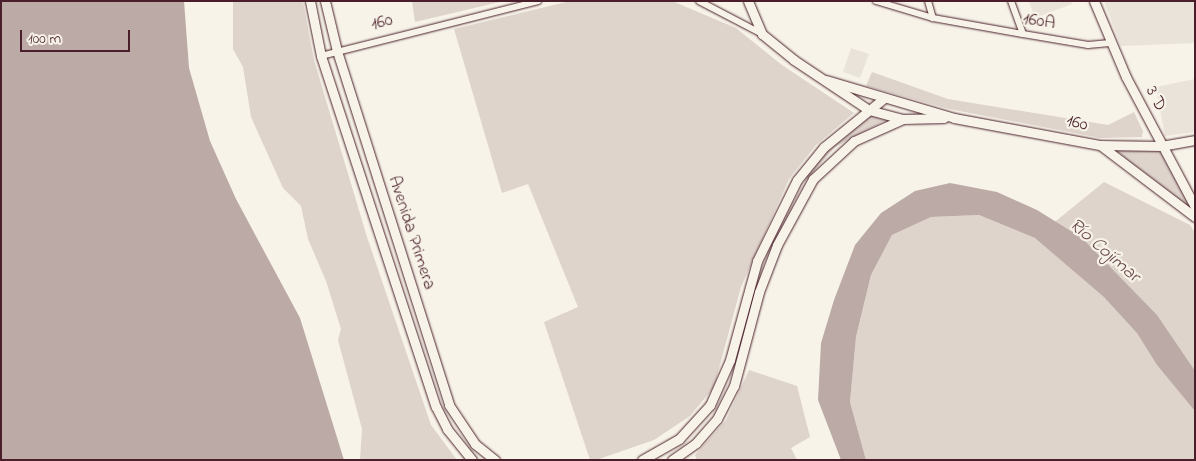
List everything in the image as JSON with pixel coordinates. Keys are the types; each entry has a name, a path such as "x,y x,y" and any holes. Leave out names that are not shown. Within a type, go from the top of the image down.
{"street":[{"name":"Avenida Primera","path":"310,1 321,56 436,407 453,437 472,460"},
{"name":"Avenida Primera","path":"325,1 336,51 448,401 475,444 495,460"},
{"name":"160","path":"321,56 538,1"},
{"name":"160","path":"698,1 762,34 869,110 903,119 954,118"},
{"path":"748,1 762,34"},
{"name":"160A","path":"876,1 933,18 1088,45 1110,43"},
{"path":"928,1 933,18"},
{"path":"1012,1 1023,34"},
{"name":"3 D","path":"1094,1 1110,43 1161,146 1195,207"},
{"name":"160","path":"826,80 883,99 954,118 1100,145 1161,146 1195,140"},
{"path":"642,460 679,439 710,405 730,360 742,308 776,218 797,180 824,147 883,99"},
{"path":"672,460 696,443 717,419 734,386 759,292 777,245 813,179 854,141 903,119 897,102"},
{"path":"1100,145 1195,217"},
{"path":"378,234 392,228"},
{"path":"436,407 448,401"}],"shaded area":[{"path":"1,1 184,1 189,68 210,141 236,199 300,318 344,460 1,460"},
{"path":"233,1 303,1 314,60 367,237 431,425 457,460 360,460 362,429 338,340 341,329 326,281 308,239 301,206 283,188 251,117 243,67 233,49"},
{"path":"412,1 504,1 415,22"},
{"path":"570,1 672,1 736,28 782,65 854,113 816,145 789,179 741,287 714,387 690,416 654,440 596,460 590,460 544,322 578,307 528,184 502,193 454,29"},
{"path":"1029,1 1071,1 1072,4 1035,18"},
{"path":"1104,1 1195,1 1195,43 1121,46"},
{"path":"851,48 869,54 860,78 843,72"},
{"path":"872,72 948,99 1108,125 1134,112 1143,131 1142,137 1100,138 949,109 866,86"},
{"path":"1195,79 1195,132 1165,136 1156,87"},
{"path":"869,115 888,119 835,147 807,179 804,176 833,144"},
{"path":"1115,150 1160,151 1191,209"},
{"path":"1104,182 1190,225 1195,232 1195,460 866,460 850,402 856,337 871,275 892,235 931,217 979,215 1035,238"},
{"path":"950,183 997,192 1037,210 1082,238 1157,315 1195,371 1195,411 1157,365 1137,333 1104,297 1035,238 979,215 931,217 892,235 871,275 856,337 850,402 866,460 841,460 818,400 821,343 834,300 855,245 881,213 915,191"},
{"path":"749,370 797,386 810,437 791,448 797,460 697,460 695,455 726,420"}],"water label":[{"name":"Río Cojímar","path":"1104,251"}]}
